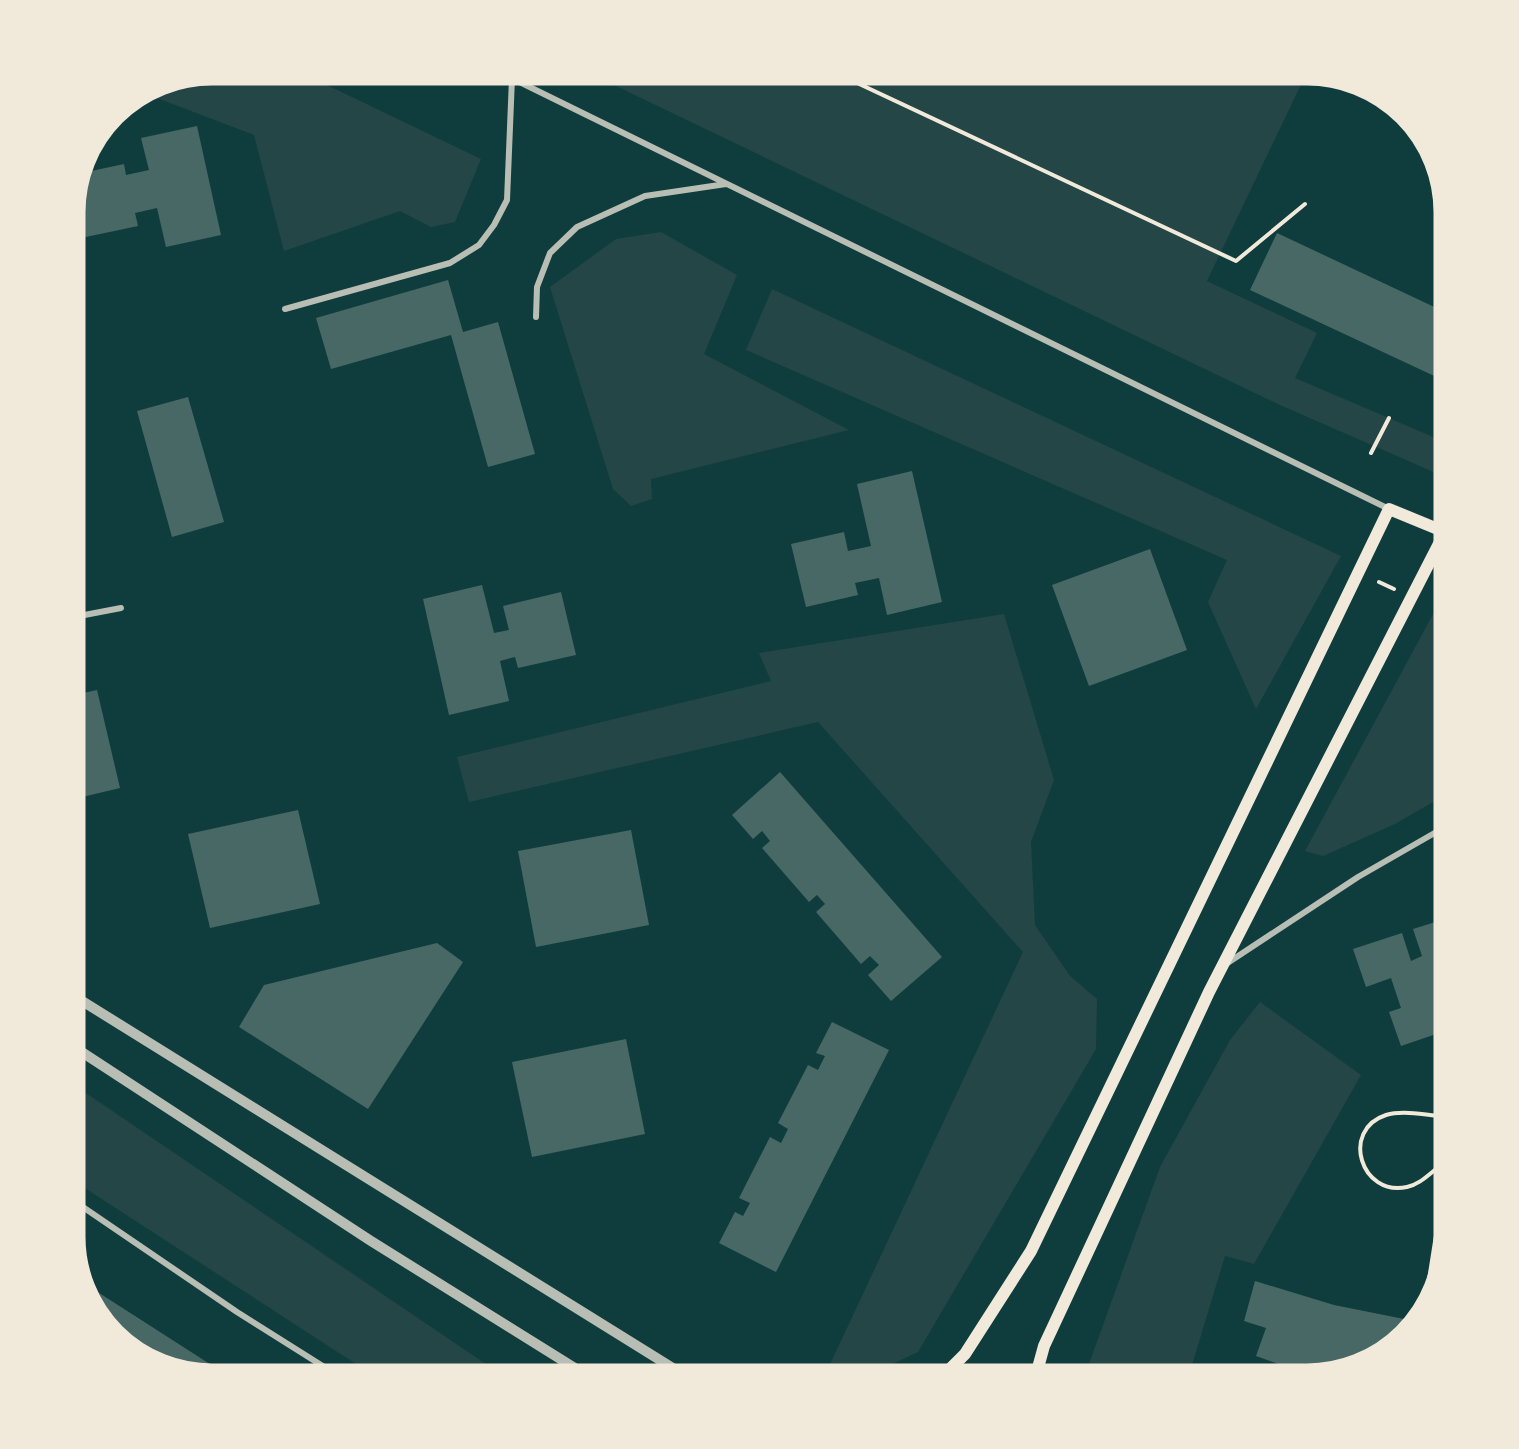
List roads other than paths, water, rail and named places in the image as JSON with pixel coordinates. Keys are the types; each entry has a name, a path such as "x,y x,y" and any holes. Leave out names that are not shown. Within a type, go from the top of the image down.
{"main road":[{"path":"954,1365 965,1354 1031,1251 1389,508 1435,528"},
{"path":"1039,1365 1044,1346 1221,968 1435,551"}],"street":[{"path":"285,309 450,263 479,245 494,225 507,200 512,84"},
{"path":"524,84 1389,508"},
{"path":"536,317 537,287 550,253 578,227 645,196 727,184"},
{"path":"84,615 121,608"},
{"path":"1221,968 1358,877 1435,833"},
{"path":"84,1002 668,1365"},
{"path":"84,1054 371,1241 570,1365"},
{"path":"84,1208 237,1312 320,1365"}]}
